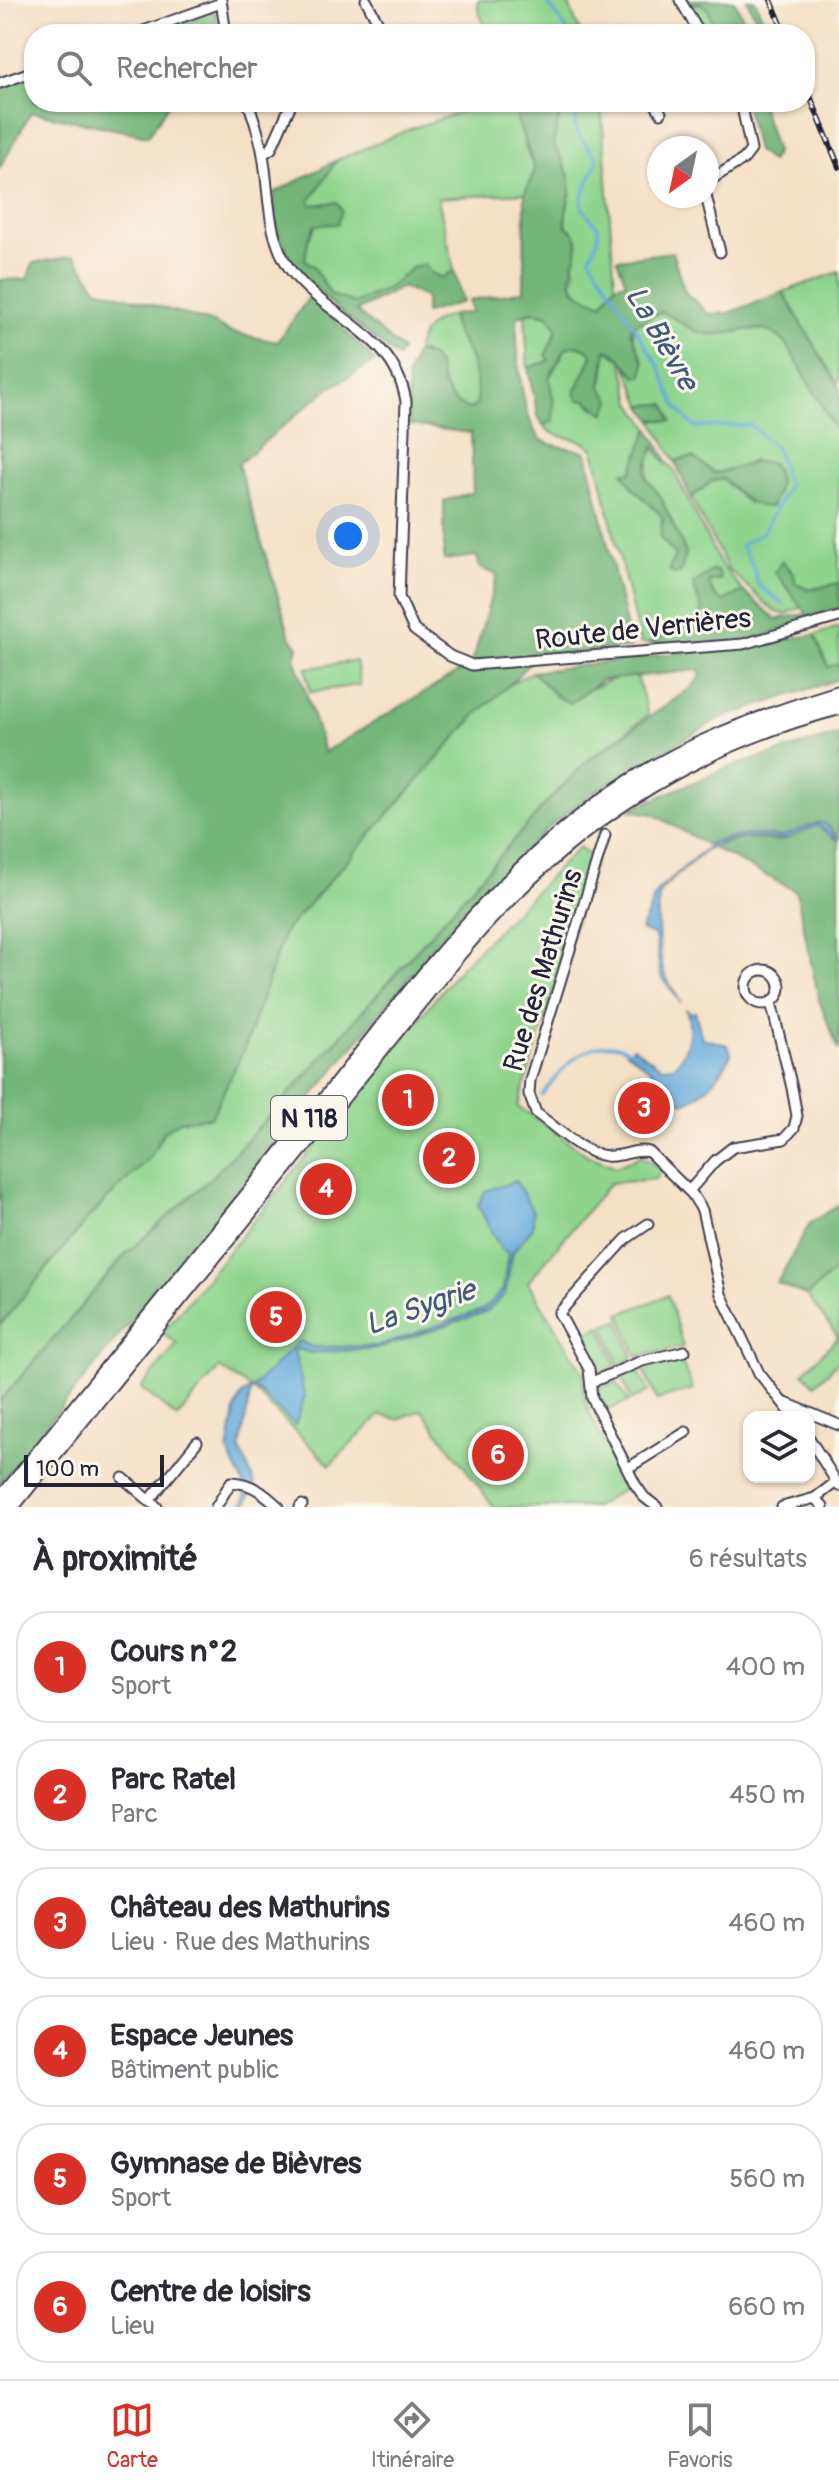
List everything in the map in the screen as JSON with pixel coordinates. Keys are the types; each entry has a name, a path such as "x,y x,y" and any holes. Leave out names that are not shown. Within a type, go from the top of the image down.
{"highway":[{"name":"N 118","path":"0,1501 406,998 480,909 519,870 571,824 652,769 752,721 839,693"},
{"name":"N 118","path":"11,1507 444,971 530,875 608,811 685,765 772,727 839,707"}],"street":[{"path":"366,0 378,24"},
{"path":"680,0 694,24"},
{"path":"162,24 221,2 224,24"},
{"path":"0,83 24,75"},
{"path":"251,112 263,154 271,149 288,112"},
{"path":"719,175 744,159 751,150 743,112"},
{"name":"Route de Verrières","path":"263,154 272,229 292,271 382,350 401,374 406,401 399,597 414,630 450,656 472,665 743,644 839,617"},
{"path":"709,208 720,252"},
{"name":"Rue des Mathurins","path":"605,835 530,1080 532,1104 536,1113 595,1152 605,1156 641,1150 649,1152 689,1191 702,1210 721,1294 759,1373 790,1411"},
{"path":"689,1191 715,1161 733,1147 784,1139 794,1128 797,1116 792,1088 771,1002"},
{"path":"648,1224 626,1239 603,1268 560,1308 559,1313 592,1382 592,1398 644,1497 657,1507"},
{"path":"592,1382 642,1361 685,1351"},
{"path":"783,1402 839,1425"},
{"path":"628,1468 686,1432"},
{"path":"123,1478 153,1504 197,1442"},
{"path":"782,1507 815,1498 838,1484 815,1448"},
{"path":"216,1507 231,1482 257,1487 279,1507"},
{"path":"815,1498 823,1507"}],"green space":[{"path":"478,0 567,0 577,24 484,24"},
{"path":"686,0 734,0 745,22 756,18 747,0 755,0 765,24 713,24 708,9 700,3 689,5"},
{"path":"700,3 708,9 713,24 699,24 689,5"},
{"path":"210,10 216,13 218,24 171,24"},
{"path":"24,78 24,112 31,112 0,168 0,86"},
{"path":"31,112 164,112 148,136"},
{"path":"462,112 521,112 524,145 535,170 525,193 438,198 454,270 442,278 431,273 354,303 331,295 305,260 308,240 328,203 312,206 310,201 337,160 410,129"},
{"path":"520,112 561,112 553,143 570,181 566,226 577,239 571,279 575,290 602,304 615,285 626,282 617,259 672,252 685,292 709,314 729,313 783,292 839,387 839,436 787,344 777,336 758,329 701,333 661,312 633,325 631,331 644,363 643,375 637,377 615,353 606,349 601,386 611,400 605,414 586,400 578,400 575,392 592,356 589,350 577,345 566,348 549,378 554,403 553,422 543,425 538,416 528,368 549,361 546,355 557,329 548,315 533,312 518,316 518,363 530,420 545,442 587,453 631,647 533,657 513,681 475,716 284,932 245,1047 211,1117 180,1121 164,1131 150,1157 90,1216 0,1325 0,280 27,279 33,263 75,256 97,288 213,323 230,332 277,342 310,296 375,361 325,391 238,464 290,636 298,647 295,657 324,752 472,664 497,575 480,568 477,556 444,560 444,501 473,492 471,433 409,425 407,376 416,352 432,357 451,398 471,409 477,404 474,370 454,327 452,315 472,312 469,301 524,291 525,193 535,170 517,119"},
{"path":"561,112 602,112 615,285 602,304 579,294 572,282 575,271 565,216 571,191 567,170 553,143"},
{"path":"747,112 764,112 776,152 771,162 756,151"},
{"path":"337,160 310,201 312,205 337,202 342,211 337,224 315,225 308,240 305,260 313,266 331,295 354,303 388,288 413,267 425,265 431,273 442,278 454,270 463,302 425,313 425,297 402,287 356,311 402,350 398,358 328,302 297,268 277,230 274,193"},
{"path":"839,272 839,382 837,383 783,292"},
{"path":"661,312 701,333 758,329 777,336 787,344 839,436 839,583 808,590 795,583 794,574 782,561 801,608 785,614 774,611 728,569 691,498 712,481 722,479 748,504 753,461 731,472 714,473 693,457 675,461 652,419 671,421 666,404 642,405 626,365 637,377 644,362 634,343 633,325"},
{"path":"525,314 549,315 557,329 547,355 549,361 528,368"},
{"path":"452,315 454,327 475,375 477,404 471,409 454,401 446,391 438,370 423,352 416,352 428,328"},
{"path":"577,345 589,350 592,356 583,384 585,396 595,409 611,400 600,386 605,375 606,349 622,360 632,402 649,428 631,473 624,472 663,517 661,523 675,554 670,570 686,553 660,496 647,479 650,453 655,447 673,469 719,562 743,591 724,601 718,598 709,581 719,573 693,584 702,611 699,619 651,645 640,643 594,450 582,441 555,434 543,425 553,422 549,378 566,348"},
{"path":"666,404 672,421 652,419 642,405"},
{"path":"649,428 666,463 654,447 645,471 647,479 660,496 686,553 681,572 674,574 669,570 675,554 660,538 663,517 634,489 623,472 631,473"},
{"path":"693,457 714,473 757,462 771,463 779,479 771,507 750,502 722,479 712,481 691,498 675,461"},
{"path":"782,561 794,574 795,583 808,590 839,583 839,608 810,616 813,621 742,642 649,643 699,619 702,611 693,584 713,570 719,573 720,580 709,581 721,600 743,591 776,619 807,614 775,572"},
{"path":"839,627 839,664 828,667 815,635"},
{"path":"815,635 828,667 839,664 839,679 721,718 592,793 550,826 444,934 0,1483 0,1401 124,1256 215,1174 586,762 692,687 701,676 699,670 602,680 570,703 557,697 532,672"},
{"path":"356,661 360,685 310,692 306,668"},
{"path":"532,672 557,697 578,694 614,679 637,676 648,715 586,762 550,799 285,1099 215,1174 124,1256 0,1401 0,1325 90,1216 150,1157 164,1131 180,1121 211,1117 245,1047 284,932 475,716 505,687"},
{"path":"839,734 839,839 827,825 821,825 776,838 726,838 707,845 653,814 629,810 727,768"},
{"path":"817,825 839,842 839,1051 819,1000 796,891 711,847 745,838 779,841"},
{"path":"579,847 595,859 518,1106 587,1155 616,1167 641,1156 662,1170 656,1179 610,1183 528,1282 584,1374 583,1386 591,1415 629,1486 595,1507 494,1507 422,1410 398,1419 380,1415 330,1465 253,1390 219,1368 177,1418 141,1388 177,1344 162,1333 460,968"},
{"path":"839,1205 839,1267 807,1296 777,1283 810,1223"},
{"path":"839,1267 839,1361 815,1385 803,1373 838,1337 807,1296"},
{"path":"668,1295 683,1347 637,1357 620,1314"},
{"path":"619,1320 633,1358 619,1366 604,1325"},
{"path":"601,1326 616,1367 595,1377 582,1334"},
{"path":"680,1358 693,1389 657,1400 643,1368"},
{"path":"637,1369 649,1391 632,1400 621,1376"},
{"path":"616,1382 629,1401 609,1410 595,1390"}],"water":[{"path":"819,822 827,825 839,842 818,825 787,839 745,838 719,843 702,853 662,889 658,918 661,956 665,974 681,1003 660,974 655,936 641,930 657,891 714,841 746,835 784,836"},
{"path":"686,1009 690,1013 695,1012 702,1038 728,1045 731,1054 712,1083 683,1103 672,1095 665,1081 627,1052 633,1047 661,1067 674,1066 688,1039"},
{"path":"516,1181 533,1211 533,1227 513,1252 505,1294 488,1311 380,1348 311,1353 298,1349 294,1352 305,1397 295,1425 253,1387 299,1341 312,1347 379,1346 484,1309 503,1290 508,1253 500,1248 478,1205 485,1191"},
{"path":"251,1389 240,1449 255,1484 245,1507 236,1507 243,1503 247,1490 228,1452 235,1410 241,1396"}],"waterway":[{"name":"La Bièvre","path":"545,0 563,24"},
{"name":"La Bièvre","path":"579,112 575,127 598,160 582,197 582,208 598,227 598,239 590,257 659,366 676,406 694,427 750,425 776,448 788,486 763,532 741,545 753,566 758,585 784,604"},
{"name":"La Sygrie","path":"542,1095 569,1063 592,1048 618,1046 632,1052"}],"railway":[{"path":"771,0 781,24"},
{"path":"815,108 839,167"}],"place":[{"name":"Cours n°2","path":"408,1100"},
{"name":"Château des Mathurins","path":"644,1108"},
{"name":"Parc Ratel","path":"449,1158"},
{"name":"Espace Jeunes","path":"326,1189"},
{"name":"Gymnase de Bièvres","path":"276,1317"},
{"name":"Centre de loisirs","path":"498,1455"}]}
